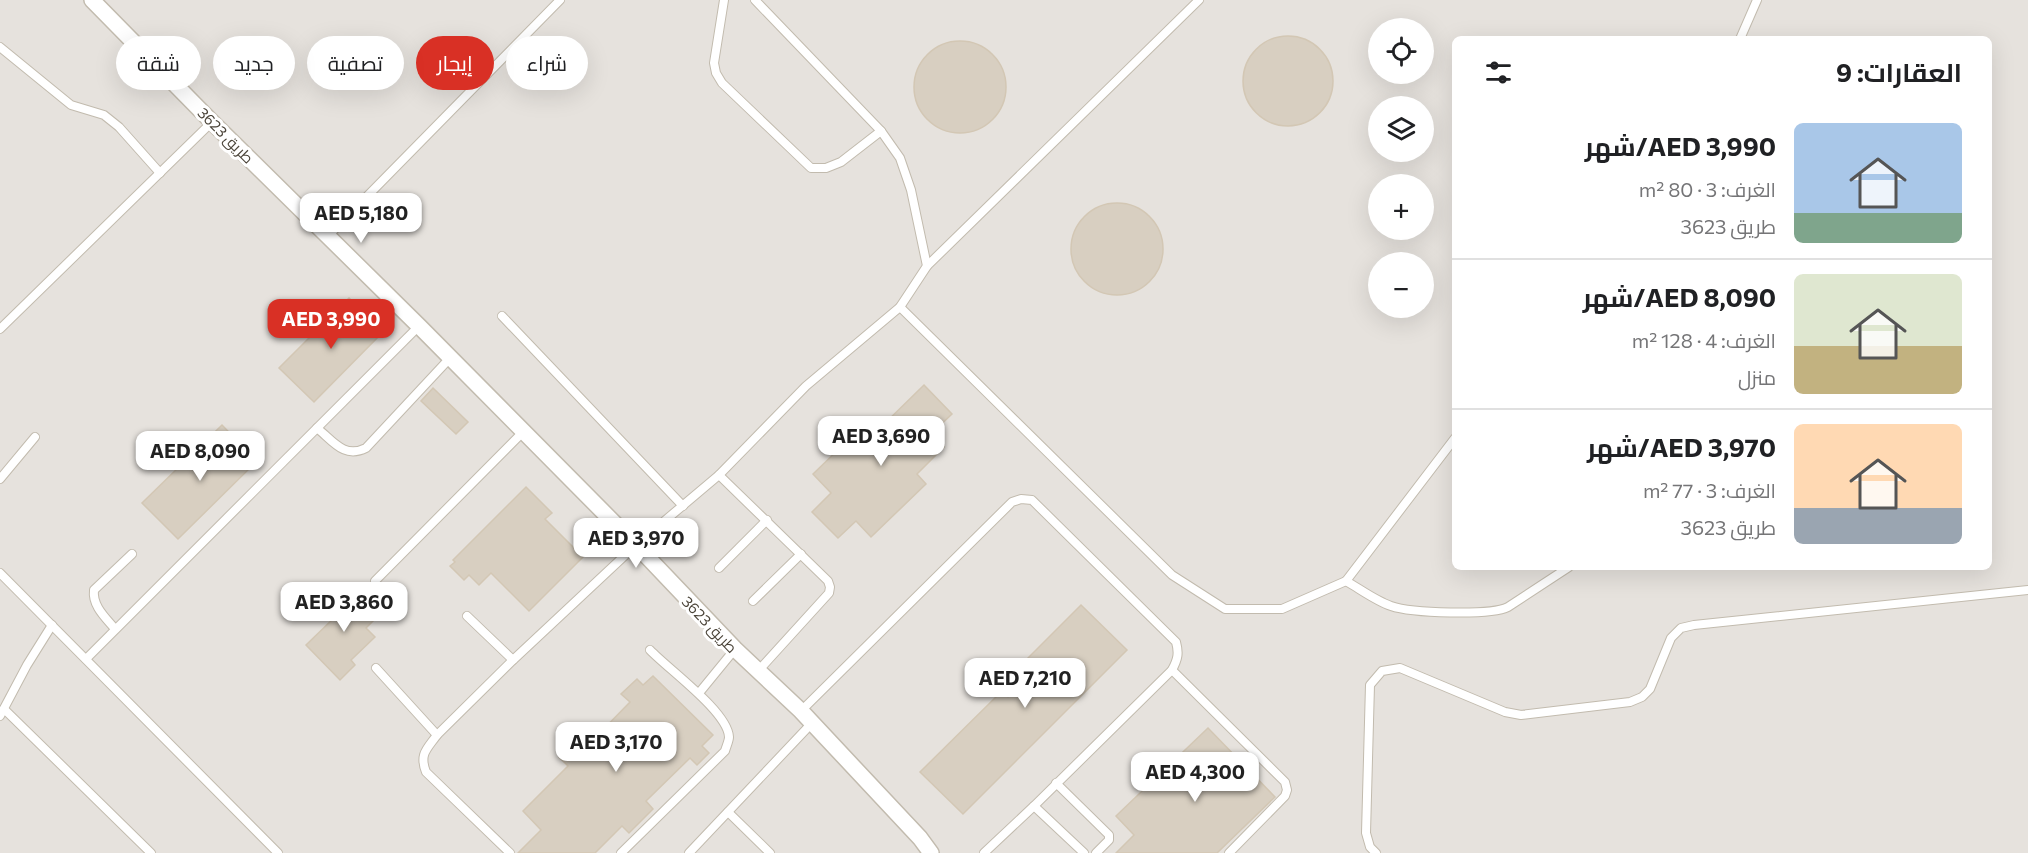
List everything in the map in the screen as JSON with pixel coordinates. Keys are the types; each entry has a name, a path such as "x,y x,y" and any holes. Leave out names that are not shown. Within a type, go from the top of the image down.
{"street":[{"name":"طريق 3623","path":"92,0 636,545 735,650 801,711 920,838 931,853"}],"lane":[{"path":"333,239 454,107 560,0"},
{"path":"724,0 714,63 716,73 722,83 811,168 826,168 841,162 881,131"},
{"path":"755,0 881,131 900,158 911,190 927,266"},
{"path":"510,853 426,772 422,761 424,753 437,735 636,545 719,475 806,386 900,307 927,266 1200,0"},
{"path":"1741,36 1757,0"},
{"path":"0,47 71,105 104,115 160,173"},
{"path":"0,329 212,122"},
{"path":"900,307 1172,575 1225,609 1282,609 1346,581 1452,442"},
{"path":"502,316 683,506"},
{"path":"86,658 419,326"},
{"path":"317,428 346,452 357,452 366,448 450,358"},
{"path":"375,581 523,432"},
{"path":"0,479 35,437"},
{"path":"719,475 828,580 830,587 829,593 759,670"},
{"path":"801,711 1012,502 1022,499 1032,500 1176,642 1178,659 1172,670 984,853"},
{"path":"719,568 766,520"},
{"path":"116,629 96,605 93,598 94,590 132,554"},
{"path":"753,601 801,554"},
{"path":"1346,581 1392,606 1444,613 1492,611 1508,607 1564,570"},
{"path":"3,576 278,853"},
{"path":"1376,853 1370,847 1366,833 1370,685 1382,671 1400,668 1497,709 1521,715 1630,702 1642,697 1650,689 1671,638 1681,628 2028,590"},
{"path":"467,616 513,660"},
{"path":"52,625 27,665 2,713 152,853"},
{"path":"621,853 726,751 729,737 725,722 699,693 650,650"},
{"path":"699,693 735,650"},
{"path":"376,668 437,735"},
{"path":"1172,670 1285,782 1287,790 1285,796 1229,853"},
{"path":"689,853 812,723"},
{"path":"1056,783 1109,835 1109,840 1096,853"},
{"path":"1034,806 1084,853"},
{"path":"728,812 770,853"}],"shaded area":[{"path":"0,0 2028,0 2028,853 0,853"}],"building":[{"path":"1288,36 1305,40 1320,49 1329,64 1333,81 1329,98 1320,113 1305,122 1288,126 1271,122 1256,113 1247,98 1243,81 1247,64 1256,49 1271,40"},
{"path":"960,41 978,44 993,54 1003,69 1006,87 1003,105 993,120 978,130 960,133 942,130 927,120 917,105 914,87 917,69 927,54 942,44"},
{"path":"1117,203 1135,206 1150,216 1160,231 1163,249 1160,267 1150,282 1135,292 1117,295 1099,292 1084,282 1074,267 1071,249 1074,231 1084,216 1099,206"},
{"path":"349,298 383,332 314,402 279,368"},
{"path":"924,385 952,414 931,434 944,447 917,474 926,484 871,537 856,521 838,538 812,512 831,493 813,474 868,421 877,431"},
{"path":"433,388 468,422 456,434 421,401"},
{"path":"222,425 257,461 178,539 142,503"},
{"path":"526,487 552,513 545,519 583,557 529,611 491,573 479,585 469,575 464,580 450,566 455,562 453,560"},
{"path":"347,585 377,617 366,628 375,637 351,660 355,665 340,680 306,645 336,616 326,606"},
{"path":"1081,605 1127,650 963,814 920,772 1002,691 1008,697 1025,680 1016,670"},
{"path":"653,676 713,735 702,746 709,753 697,765 690,758 646,801 653,809 629,833 622,826 595,853 518,853 541,830 523,811 568,766 559,757 582,734 591,742 630,702 621,694 637,679 643,685"},
{"path":"1208,728 1275,797 1217,853 1116,853 1134,835 1116,816"}]}
